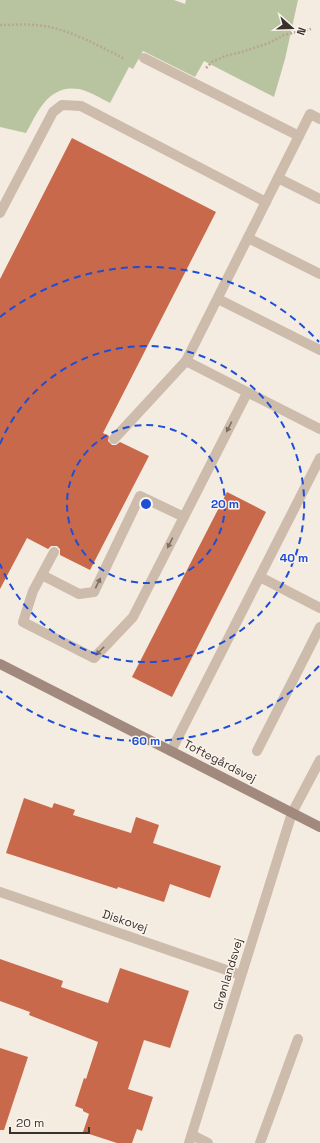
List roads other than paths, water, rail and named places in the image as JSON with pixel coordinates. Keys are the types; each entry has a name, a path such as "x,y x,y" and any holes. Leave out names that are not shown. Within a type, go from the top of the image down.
{"street":[{"path":"144,58 299,136"},
{"path":"0,214 52,112 62,106 81,106 266,202"},
{"path":"114,439 186,361 310,114 320,119"},
{"path":"278,178 320,200"},
{"path":"248,238 320,274"},
{"path":"218,299 320,350"},
{"path":"186,361 320,429"},
{"path":"54,552 33,591 23,622 94,658 133,617 247,393"},
{"path":"171,751 320,458"},
{"path":"42,574 79,594 94,592 140,496 184,517"},
{"path":"260,576 320,608"},
{"path":"256,751 320,627"},
{"name":"Toftegårdsvej","path":"0,664 320,827"},
{"name":"Grønlandsvej","path":"190,1139 292,813 320,760"},
{"name":"Diskovej","path":"0,892 241,975"},
{"path":"260,1143 298,1039"},
{"path":"190,1139 208,1143"}]}
